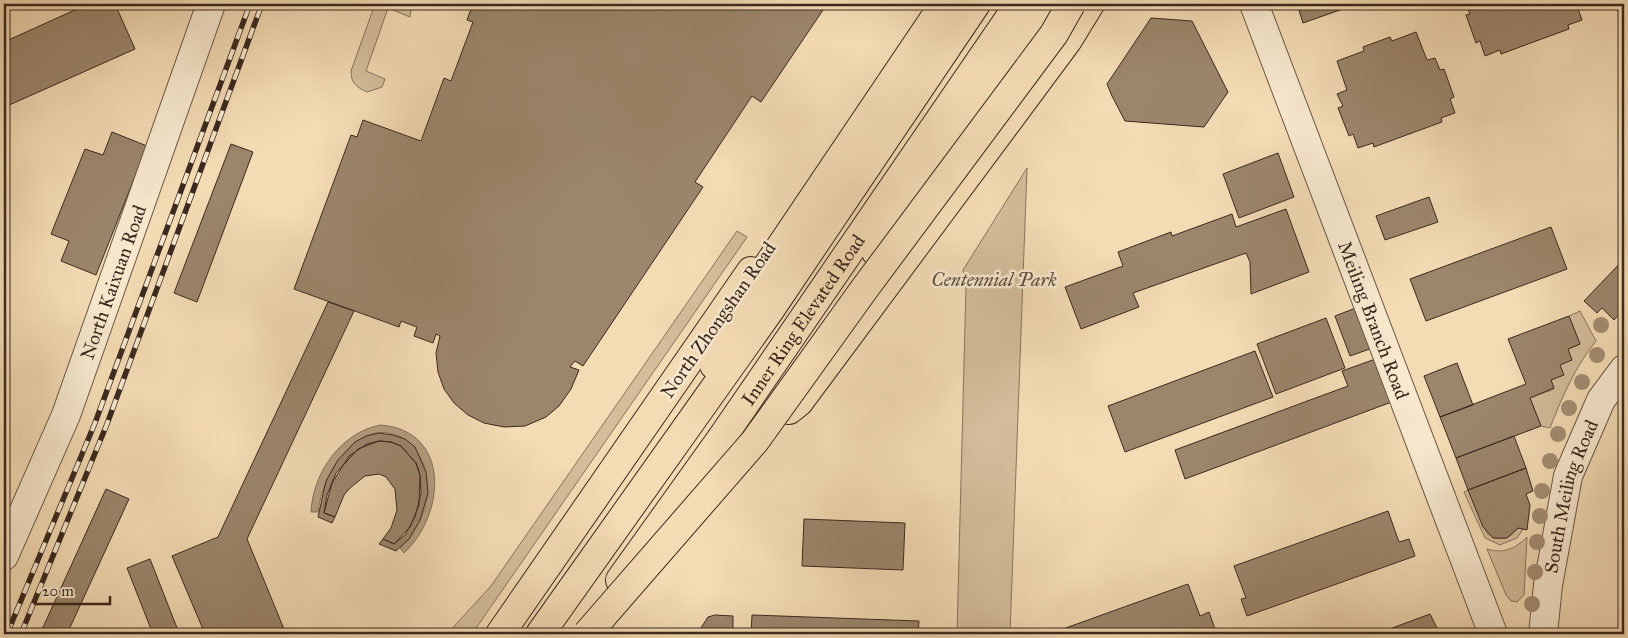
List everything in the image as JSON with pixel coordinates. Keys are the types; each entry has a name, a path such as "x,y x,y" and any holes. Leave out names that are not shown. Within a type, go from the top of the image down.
{"main road":[{"name":"North Zhongshan Road","path":"500,634 934,4"},
{"path":"676,440 752,288 944,4"},
{"name":"Inner Ring Elevated Road","path":"540,634 770,310 976,4"},
{"name":"Inner Ring Elevated Road","path":"582,634 723,436 1019,4"},
{"path":"605,634 968,120 1045,4"},
{"path":"587,634 755,441 865,288 1054,34 1072,4"},
{"path":"741,444 799,402 1068,40 1090,4"}],"street":[{"name":"North Kaixuan Road","path":"4,556 66,415 211,4"},
{"name":"Meiling Branch Road","path":"1254,4 1494,634"},
{"name":"South Meiling Road","path":"1543,634 1548,585 1568,476 1601,400 1624,369"}],"green space":[{"path":"375,4 408,4 411,9 410,17 388,8 366,71 385,79 382,87 367,92 355,84 351,71"},
{"name":"Centennial Park","path":"1027,168 1010,634 957,634 966,286 963,270"},
{"path":"737,231 747,237 472,634 447,634 491,586"},
{"path":"1580,311 1596,341 1570,383 1550,428 1541,426 1530,398 1554,389 1551,380 1568,349 1580,344 1569,316"},
{"path":"1468,490 1487,533 1500,539 1511,535 1518,528 1523,529 1517,538 1500,545 1485,538 1464,492"},
{"path":"1527,537 1524,595 1517,602 1511,601 1506,595 1487,549 1504,551 1518,545"}],"shaded area":[{"path":"380,425 403,430 420,442 430,457 434,476 434,497 428,517 418,537 404,553 400,548 419,522 427,496 426,471 416,451 402,438 383,433 362,438 337,462 326,482 318,512 311,512 317,483 323,469 332,456 353,436 366,429"}],"building":[{"path":"88,4 115,4 135,49 7,106 4,98 4,42"},
{"path":"473,4 827,4 761,102 752,96 695,182 703,187 583,366 575,361 570,367 579,370 571,389 559,406 546,417 525,426 504,427 484,423 468,415 454,403 444,389 438,372 436,353 440,336 436,334 433,343 414,336 417,327 401,321 399,327 294,289 351,135 357,137 363,120 421,141 444,78 451,81 473,22 467,20"},
{"path":"1297,4 1357,4 1303,23"},
{"path":"1466,4 1581,4 1577,6 1582,20 1568,25 1569,29 1501,54 1500,50 1485,56 1480,41 1476,43 1466,15 1470,14"},
{"path":"1624,4 1624,28 1616,6"},
{"path":"1151,18 1192,21 1228,92 1204,127 1125,121 1112,96 1107,84"},
{"path":"1416,32 1427,60 1435,58 1440,70 1444,69 1454,97 1450,99 1455,113 1441,118 1442,122 1374,147 1373,143 1358,148 1353,134 1349,136 1338,108 1343,106 1337,94 1347,90 1337,61 1364,51 1363,47 1390,37 1392,41"},
{"path":"112,132 147,146 96,275 61,261 69,241 51,234 85,149 103,155"},
{"path":"231,144 253,152 197,302 174,293"},
{"path":"1278,153 1294,197 1239,218 1223,174"},
{"path":"1429,197 1438,222 1385,240 1376,216"},
{"path":"1286,209 1309,272 1251,294 1250,262 1246,253 1133,293 1139,307 1081,329 1065,287 1123,266 1118,252 1171,232 1172,236 1232,214 1236,227"},
{"path":"1551,227 1567,269 1426,321 1410,279"},
{"path":"1624,259 1624,309 1614,320 1602,308 1597,313 1584,301"},
{"path":"328,302 354,311 247,539 286,634 205,634 172,556 218,537"},
{"path":"1366,304 1381,345 1350,356 1335,316"},
{"path":"1569,316 1580,344 1568,349 1572,360 1560,365 1564,375 1551,380 1554,388 1530,398 1541,426 1456,458 1440,417 1526,384 1508,339"},
{"path":"1326,318 1345,368 1276,394 1257,344"},
{"path":"1255,351 1273,397 1125,452 1108,406"},
{"path":"1381,357 1397,400 1185,479 1175,450 1348,386 1342,371"},
{"path":"1457,363 1473,405 1440,417 1424,376"},
{"path":"379,433 405,439 415,447 426,472 428,493 420,520 409,539 396,551 379,544 383,539 394,544 405,535 415,517 421,493 420,475 416,463 401,446 391,442 379,441 358,449 336,473 327,495 324,513 335,517 332,523 318,517 326,481 338,460 355,442 366,436"},
{"path":"1514,436 1526,468 1468,490 1456,458"},
{"path":"379,441 391,442 401,446 416,463 420,475 419,505 410,527 394,544 383,539 391,528 397,510 395,489 386,477 379,474 365,476 344,495 335,517 324,513 332,483 349,456 367,444"},
{"path":"1526,468 1533,491 1526,494 1530,505 1527,530 1518,528 1507,538 1493,538 1483,527 1468,490"},
{"path":"106,489 129,499 67,634 40,634"},
{"path":"1388,511 1399,542 1409,539 1415,556 1247,616 1241,599 1246,598 1234,566"},
{"path":"804,519 905,523 903,570 802,566"},
{"path":"150,559 179,633 177,634 153,634 127,568"},
{"path":"1188,584 1200,616 1209,612 1215,629 1201,634 1049,634"},
{"path":"1430,614 1440,634 1376,634"},
{"path":"715,615 733,616 733,634 697,634 708,617"},
{"path":"752,615 919,621 918,634 751,634"}],"railway":[{"path":"7,634 95,423 250,4"},
{"path":"21,634 107,424 262,4"}]}
